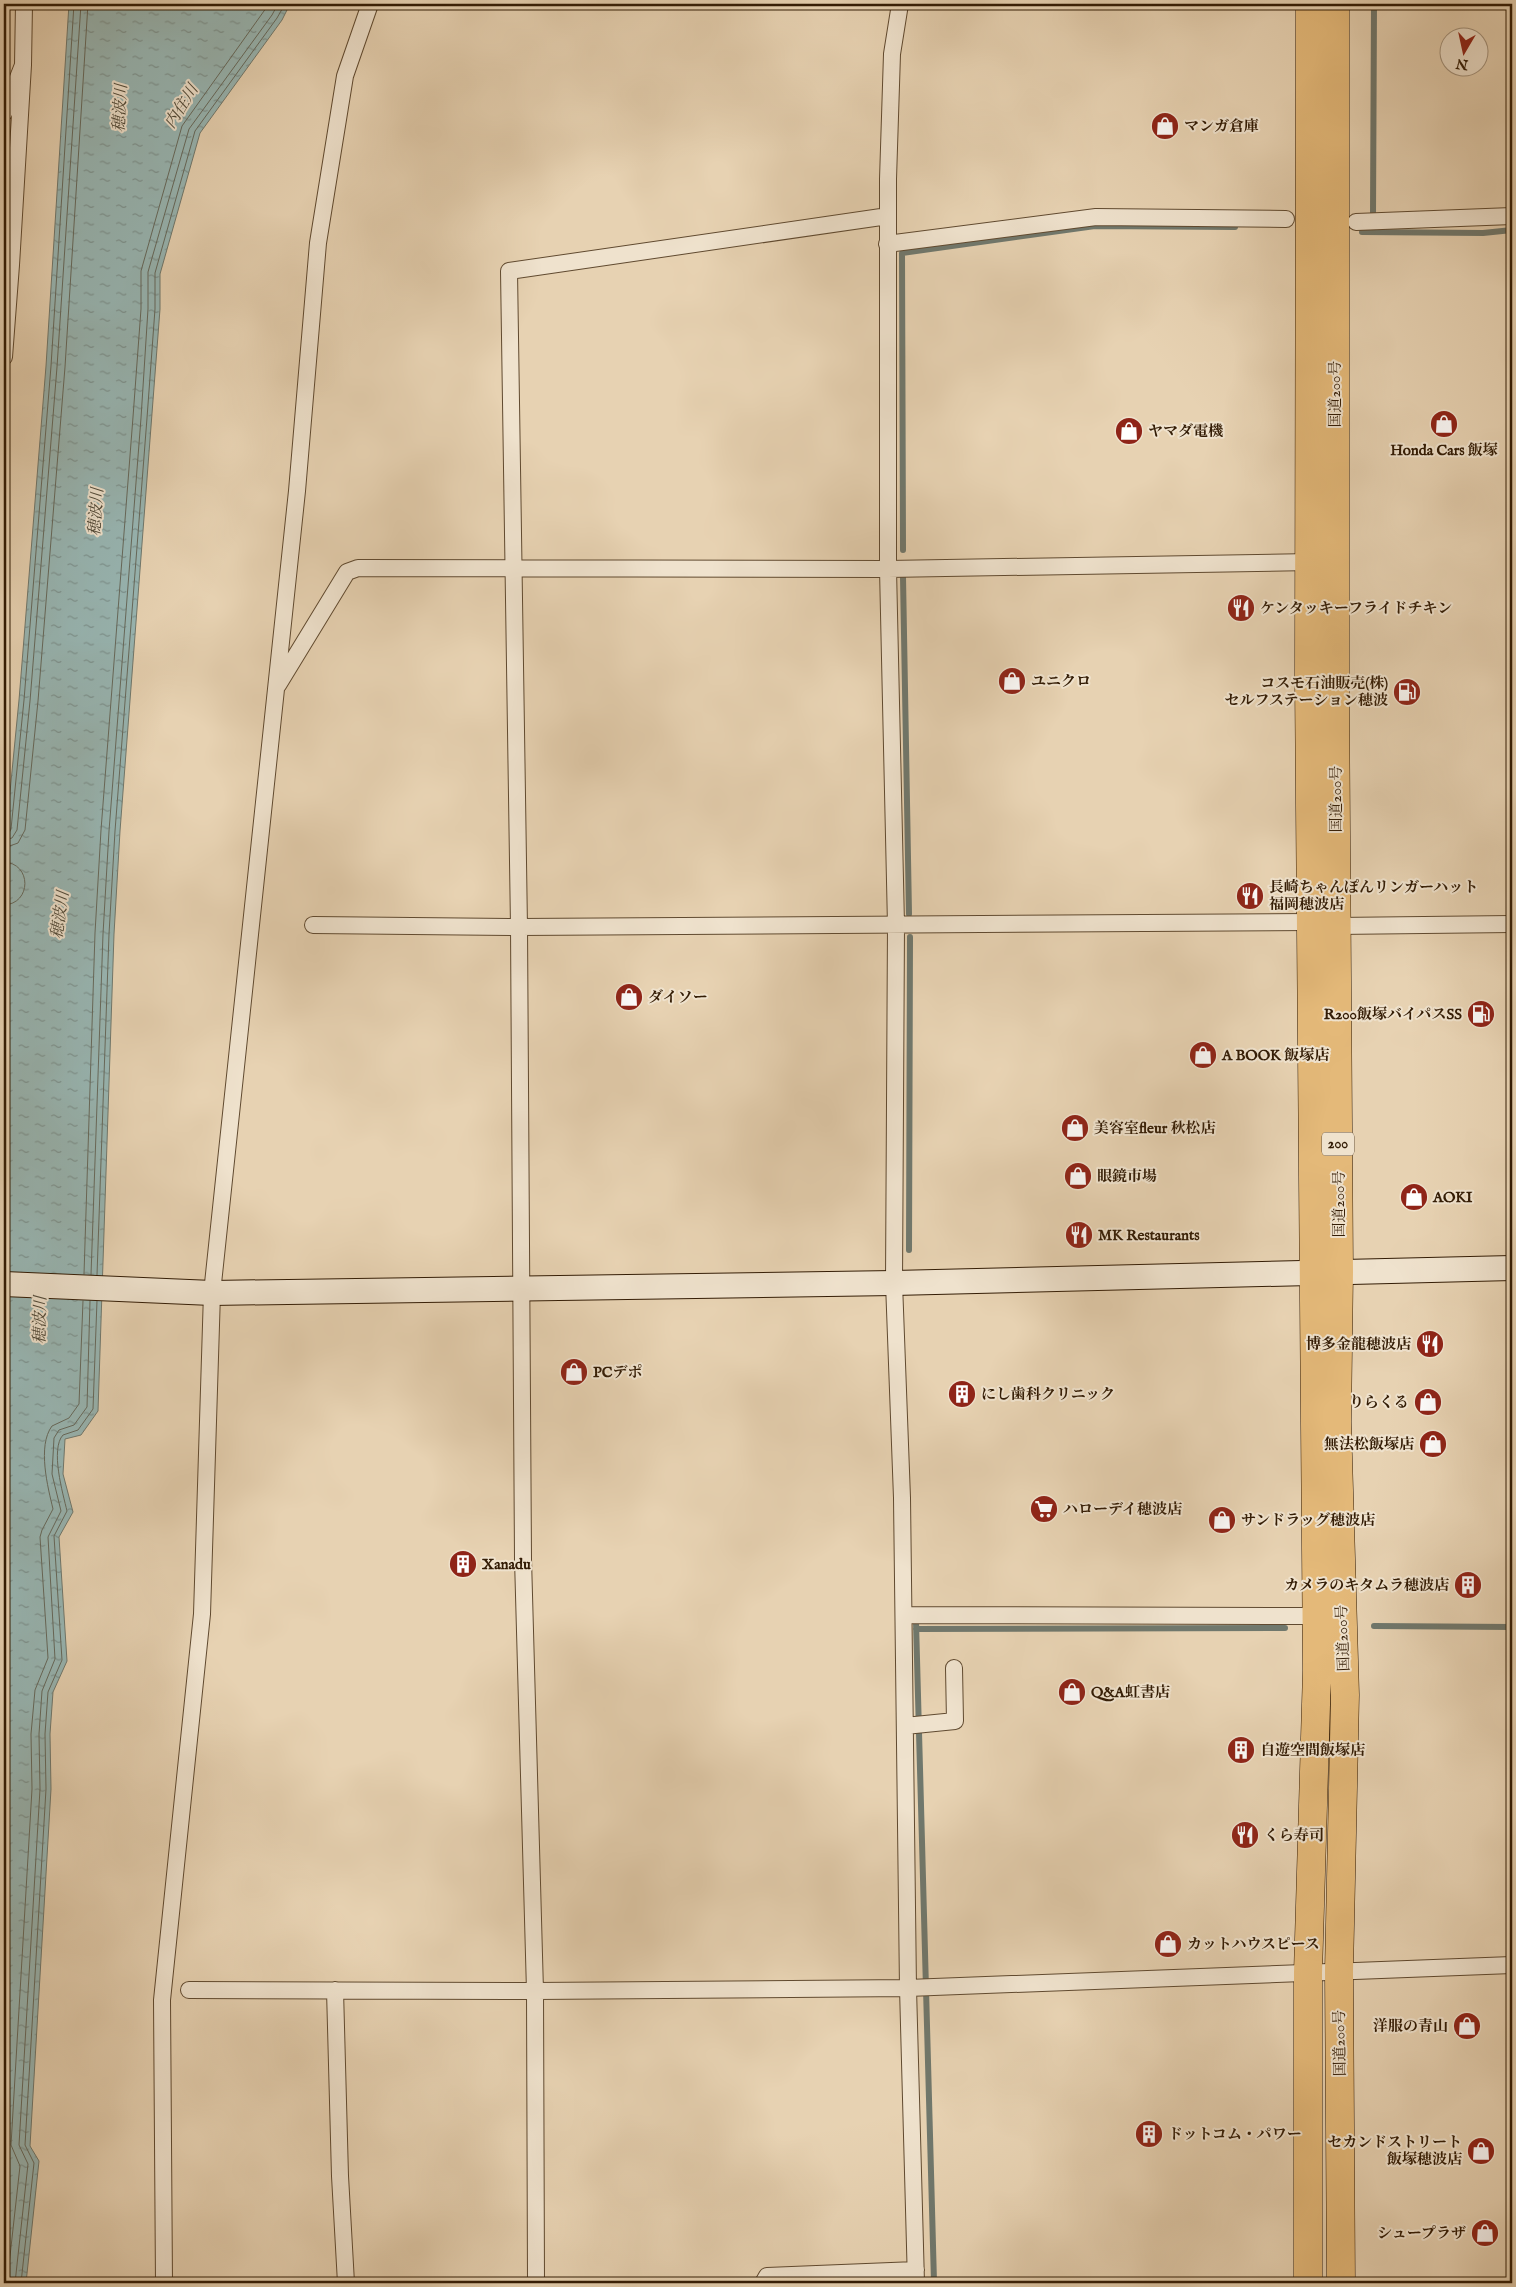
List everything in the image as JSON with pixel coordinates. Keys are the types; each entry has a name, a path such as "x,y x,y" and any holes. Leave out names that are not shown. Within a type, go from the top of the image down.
{"highway":[{"name":"国道200号","path":"1308,2283 1308,1973 1327,1272 1323,924 1311,562 1310,4"},
{"name":"国道200号","path":"1323,924 1335,4"},
{"name":"国道200号","path":"1327,1272 1337,1422 1345,1695 1339,1971 1341,2283"}],"street":[{"path":"4,358 23,65 24,4"},
{"path":"164,2283 162,2000 202,1614 212,1293 297,491 318,243 345,76 370,4"},
{"path":"763,2283 767,2276 916,2277 920,1987 915,1725 904,1616 894,1283 896,925 888,569 887,244 892,54 900,4"},
{"path":"4,113 23,65"},
{"path":"536,2283 535,1991 524,1612 519,927 509,271 888,216"},
{"path":"1356,222 1512,216"},
{"path":"887,244 1096,217 1286,220"},
{"path":"4,240 11,265"},
{"path":"276,689 346,572 358,568 888,569 1311,562"},
{"path":"313,925 519,927 1512,924"},
{"path":"4,1284 212,1293 894,1283 1512,1268"},
{"path":"904,1616 1317,1616"},
{"path":"915,1725 956,1721 954,1668"},
{"path":"190,1990 535,1991 920,1987 1512,1965"},
{"path":"335,1990 340,2176 346,2283"}],"water":[{"path":"69,4 290,4 282,20 200,133 160,274 160,309 120,831 114,934 98,1411 81,1435 65,1439 63,1474 73,1512 59,1537 67,1661 53,1692 50,1734 51,1789 30,2146 39,2161 26,2283 4,2283 4,942 6,882 4,853 19,700 46,366"}],"waterway":[{"path":"1373,215 1374,4"},
{"path":"903,550 902,253 1095,226 1235,227"},
{"path":"1362,232 1483,233 1512,230"},
{"path":"903,577 909,914"},
{"path":"909,1250 910,937"},
{"path":"916,1622 934,2282"},
{"path":"1374,1626 1512,1627"},
{"path":"916,1629 1285,1628"},
{"path":"917,2283 951,2283"}],"place":[{"name":"マンガ倉庫","path":"1165,126"},
{"name":"Honda Cars 飯塚","path":"1444,424"},
{"name":"ヤマダ電機","path":"1129,431"},
{"name":"ケンタッキーフライドチキン","path":"1241,608"},
{"name":"ユニクロ","path":"1012,681"},
{"name":"コスモ石油販売(株) セルフステーション穂波","path":"1407,692"},
{"name":"長崎ちゃんぽんリンガーハット 福岡穂波店","path":"1250,896"},
{"name":"ダイソー","path":"629,997"},
{"name":"R200飯塚バイパスSS","path":"1481,1014"},
{"name":"A BOOK 飯塚店","path":"1203,1055"},
{"name":"美容室fleur 秋松店","path":"1075,1128"},
{"name":"眼鏡市場","path":"1078,1176"},
{"name":"AOKI","path":"1414,1197"},
{"name":"MK Restaurants","path":"1079,1235"},
{"name":"博多金龍穂波店","path":"1430,1344"},
{"name":"PCデポ","path":"574,1372"},
{"name":"にし歯科クリニック","path":"962,1394"},
{"name":"りらくる","path":"1428,1402"},
{"name":"無法松飯塚店","path":"1433,1444"},
{"name":"ハローデイ穂波店","path":"1044,1509"},
{"name":"サンドラッグ穂波店","path":"1222,1520"},
{"name":"Xanadu","path":"463,1564"},
{"name":"カメラのキタムラ穂波店","path":"1468,1585"},
{"name":"Q&A虹書店","path":"1072,1692"},
{"name":"自遊空間飯塚店","path":"1241,1750"},
{"name":"くら寿司","path":"1245,1835"},
{"name":"カットハウスピース","path":"1168,1944"},
{"name":"洋服の青山","path":"1467,2026"},
{"name":"ドットコム・パワー","path":"1149,2134"},
{"name":"セカンドストリート 飯塚穂波店","path":"1481,2151"},
{"name":"シュープラザ","path":"1485,2233"}],"water label":[{"name":"内住川","path":"182,107"},
{"name":"穂波川","path":"121,108"},
{"name":"穂波川","path":"97,512"},
{"name":"穂波川","path":"61,915"},
{"name":"穂波川","path":"41,1320"}]}
